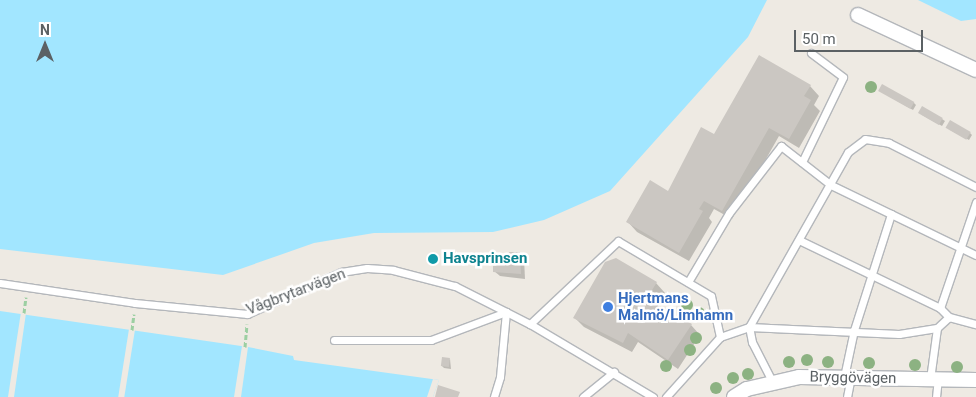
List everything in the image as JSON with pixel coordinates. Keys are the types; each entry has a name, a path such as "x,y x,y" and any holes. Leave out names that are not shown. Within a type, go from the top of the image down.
{"street":[{"path":"858,15 976,70"},
{"name":"Bryggövägen","path":"734,397 746,389 799,377 976,380"}],"lane":[{"path":"802,162 843,77 811,53"},
{"path":"773,383 752,342 749,327 758,306 799,240 848,152 866,139 888,143 976,187"},
{"path":"688,282 729,212 781,146 831,184 976,255"},
{"path":"940,308 959,247 976,202"},
{"path":"847,397 854,330 873,276 891,214"},
{"path":"799,240 940,308 949,317 976,324"},
{"path":"530,324 618,241 711,296 720,337"},
{"name":"Vågbrytarvägen","path":"0,282 135,303 247,314 341,272 367,268 393,270 455,286 530,324 614,372 653,397"},
{"path":"334,340 431,340 506,312 500,377 494,397"},
{"path":"666,397 720,337 749,327 854,330 899,334 937,328 949,317"},
{"path":"936,397 934,379 937,328"},
{"path":"583,397 614,372"}],"path":[{"path":"245,347 247,314"}],"water":[{"path":"0,0 767,0 748,37 610,191 544,220 493,232 374,233 314,243 223,275 0,249"},
{"path":"918,0 976,0 976,19 961,21"},
{"path":"0,311 248,347 293,356 294,360 439,380 433,397 0,397"}],"pier":[{"path":"21,312 26,313 14,397 8,397"},
{"path":"129,329 135,330 124,397 118,397"},
{"path":"242,346 248,347 241,397 234,397"},
{"path":"433,379 439,380 433,397 427,397"}],"building":[{"path":"759,55 811,85 804,96 811,100 789,139 769,128 722,211 704,201 699,209 703,211 679,253 626,222 650,180 668,191 701,127 714,134"},
{"path":"882,84 914,102 910,109 878,91"},
{"path":"922,106 943,118 939,125 918,113"},
{"path":"950,120 971,132 966,140 946,128"},
{"path":"509,252 520,252 521,274 493,272 493,258 510,258"},
{"path":"616,258 657,282 646,300 692,324 668,360 628,333 623,343 573,318 605,262"},
{"path":"442,357 450,358 449,367 441,366"},
{"path":"438,385 460,392 458,397 435,397"}],"place":[{"name":"Havsprinsen","path":"433,259"},
{"name":"Hjertmans Malmö/Limhamn","path":"608,307"}]}
